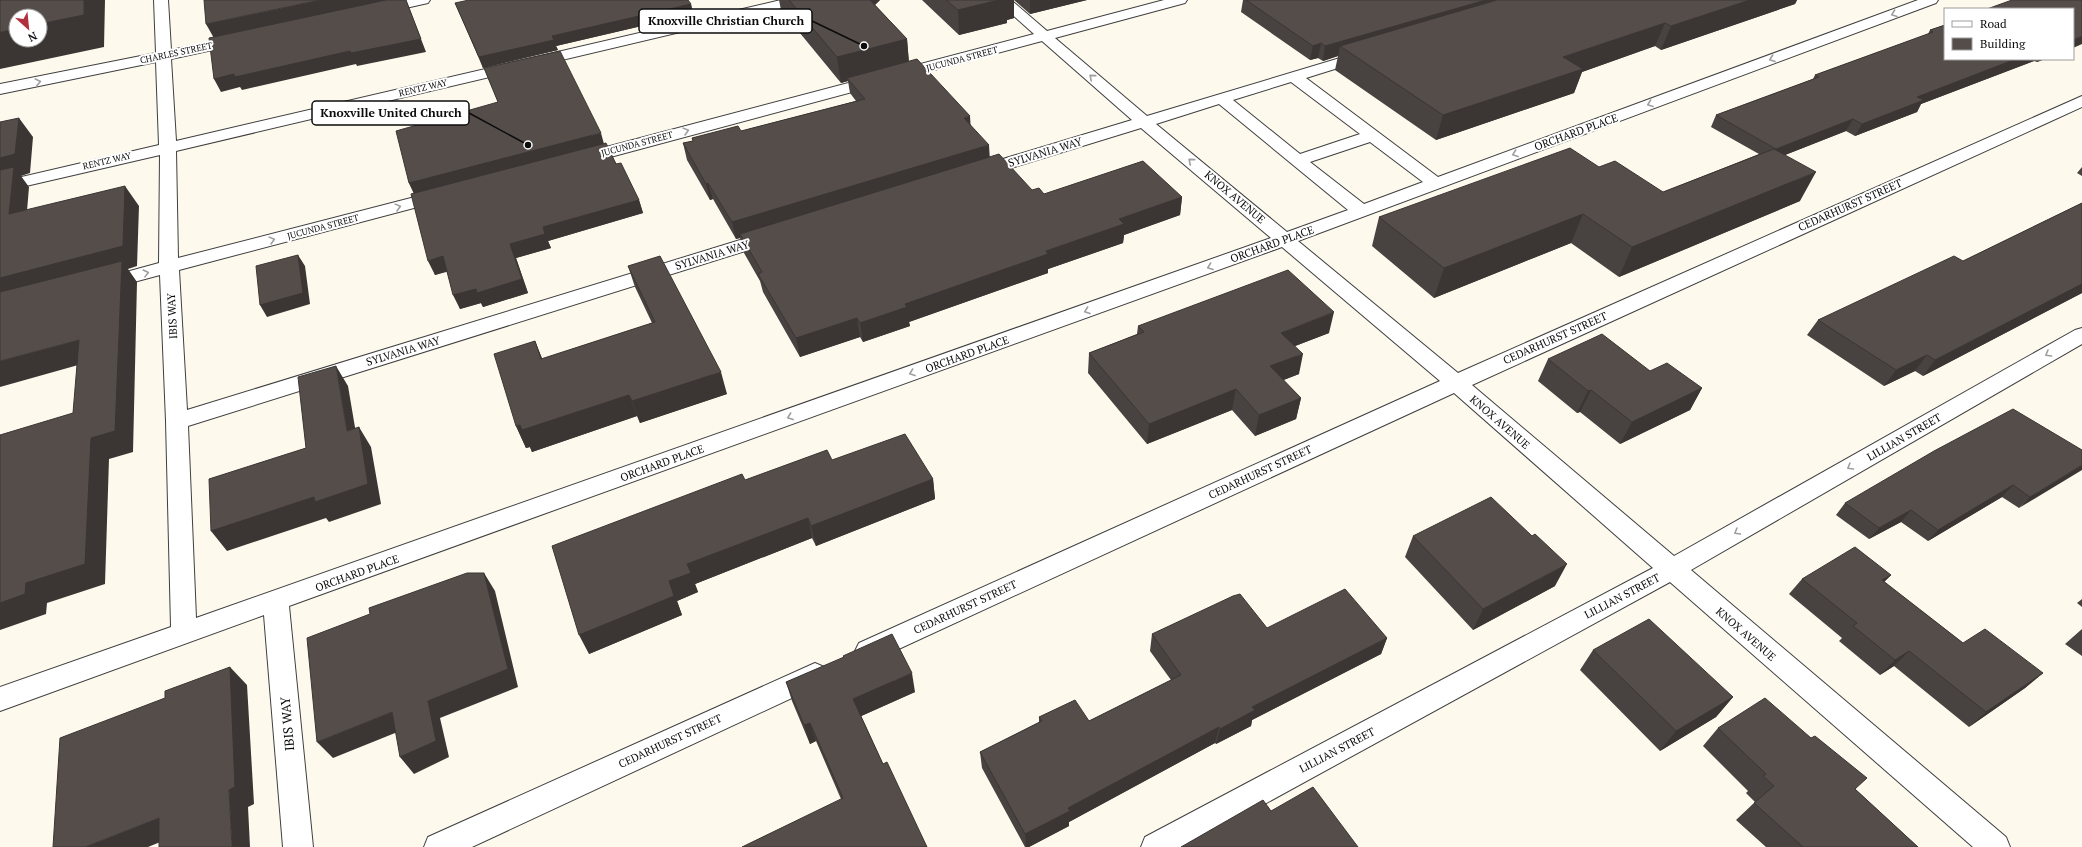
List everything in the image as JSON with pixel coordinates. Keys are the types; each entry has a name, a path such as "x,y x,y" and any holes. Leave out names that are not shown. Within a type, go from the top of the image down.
{"street":[{"name":"IBIS WAY","path":"161,0 162,56 168,147 169,267 177,421 184,633"},
{"path":"362,13 423,0"},
{"name":"RENTZ WAY","path":"0,187 799,0"},
{"name":"KNOX AVENUE","path":"1003,0 1143,121 1286,239 1456,383 1671,570 1995,847"},
{"name":"JUCUNDA STREET","path":"569,162 1180,0"},
{"name":"ORCHARD PLACE","path":"0,699 184,633 276,602 1286,239 1931,0"},
{"name":"CHARLES STREET","path":"0,89 254,37"},
{"name":"SYLVANIA WAY","path":"960,178 1383,49"},
{"path":"1293,76 1436,184"},
{"path":"1221,98 1361,211"},
{"name":"CEDARHURST STREET","path":"853,658 1456,383 2082,101"},
{"path":"1298,160 1372,136"},
{"name":"JUCUNDA STREET","path":"92,287 454,192"},
{"name":"SYLVANIA WAY","path":"177,421 786,232"},
{"name":"LILLIAN STREET","path":"1156,847 1671,570 2082,335"},
{"name":"IBIS WAY","path":"276,602 298,847"},
{"name":"CEDARHURST STREET","path":"438,847 831,668"}],"building":[{"path":"0,0 84,0 84,15 48,22 48,8 8,8 8,30 0,32"},
{"path":"204,0 320,0 206,24"},
{"path":"386,0 406,0 421,39 351,53 350,51 235,77 234,74 214,79 209,38"},
{"path":"469,0 688,0 691,4 552,36 554,40 479,57 455,3"},
{"path":"789,0 870,0 907,39 837,57"},
{"path":"946,0 999,0 958,10"},
{"path":"1246,0 1486,0 1325,46 1321,43 1313,46"},
{"path":"1497,0 1750,0 1671,26 1665,23 1563,57 1583,69 1443,115 1340,46"},
{"path":"2012,0 2082,0 2082,36 2074,40 2074,8 1990,8"},
{"path":"1944,25 1944,60 2013,60 1917,97 1924,100 1862,124 1853,119 1776,149 1716,115 1819,77 1815,75 1933,32 1930,30"},
{"path":"560,51 601,133 409,183 396,131 498,102 484,68"},
{"path":"917,59 970,116 964,118 989,145 732,222 708,183 706,184 683,143 693,141 692,138 738,126 741,131 865,99 847,78"},
{"path":"19,118 15,154 0,158 0,122"},
{"path":"606,143 616,164 621,163 639,200 543,227 545,234 510,244 522,279 477,293 476,289 453,295 443,256 428,261 411,194"},
{"path":"1570,148 1599,167 1615,161 1663,192 1774,149 1816,172 1632,247 1583,214 1444,268 1379,217"},
{"path":"999,154 1032,190 1039,188 1044,194 1143,161 1182,197 1119,219 1124,224 1046,251 1048,254 905,304 907,307 860,323 857,318 796,338 758,274 762,272 740,234"},
{"path":"14,167 9,214 125,186 123,246 0,278 0,170"},
{"path":"2082,203 2082,284 1935,360 1927,355 1896,370 1818,320 1954,256 1963,261"},
{"path":"298,255 303,293 260,305 256,266"},
{"path":"660,256 721,372 632,401 629,395 522,430 520,425 516,426 494,354 535,341 541,359 655,322 628,266"},
{"path":"122,261 115,431 91,438 85,564 26,583 25,594 0,603 0,435 73,413 79,340 0,361 0,292"},
{"path":"1288,270 1334,312 1281,333 1303,354 1270,366 1301,398 1259,415 1236,389 1149,424 1089,353 1144,332 1138,326"},
{"path":"1602,334 1650,371 1667,363 1702,388 1632,422 1591,390 1588,391 1548,359"},
{"path":"336,366 347,431 359,427 368,484 315,502 314,497 211,531 209,479 306,448 298,377"},
{"path":"2013,409 2082,450 2082,465 2030,497 2013,485 1938,530 1911,510 1879,528 1845,503 1934,451"},
{"path":"905,434 933,479 811,526 808,518 687,564 691,573 669,581 674,596 579,635 552,546 742,474 745,480 827,450 832,460"},
{"path":"1491,497 1532,536 1535,534 1567,564 1483,609 1413,536"},
{"path":"1855,547 1891,575 1882,580 1963,643 1985,629 2043,673 1986,712 1909,651 1895,660 1853,626 1857,623 1802,579"},
{"path":"467,573 484,573 508,669 428,701 436,741 400,757 392,712 317,742 307,638 370,614 369,608"},
{"path":"1345,589 1387,638 1252,707 1255,710 1220,729 1219,727 1068,808 1070,811 1025,834 980,752 1042,721 1039,717 1075,700 1089,721 1181,675 1152,634 1233,596 1240,594 1267,628"},
{"path":"1649,619 1733,697 1676,731 1593,650"},
{"path":"892,634 912,673 853,699 883,764 887,762 927,847 742,847 843,798 810,723 804,725 786,682"},
{"path":"230,667 235,787 229,790 232,847 159,847 159,818 85,847 53,847 60,738 165,698 165,691"},
{"path":"1765,698 1811,738 1815,736 1867,778 1855,789 1918,847 1803,847 1754,803 1774,786 1763,776 1766,774 1718,728"},
{"path":"1313,787 1358,847 1181,847 1263,800 1271,811"}],"place":[{"name":"Knoxville Christian Church","path":"864,46"},
{"name":"Knoxville United Church","path":"528,145"}]}
